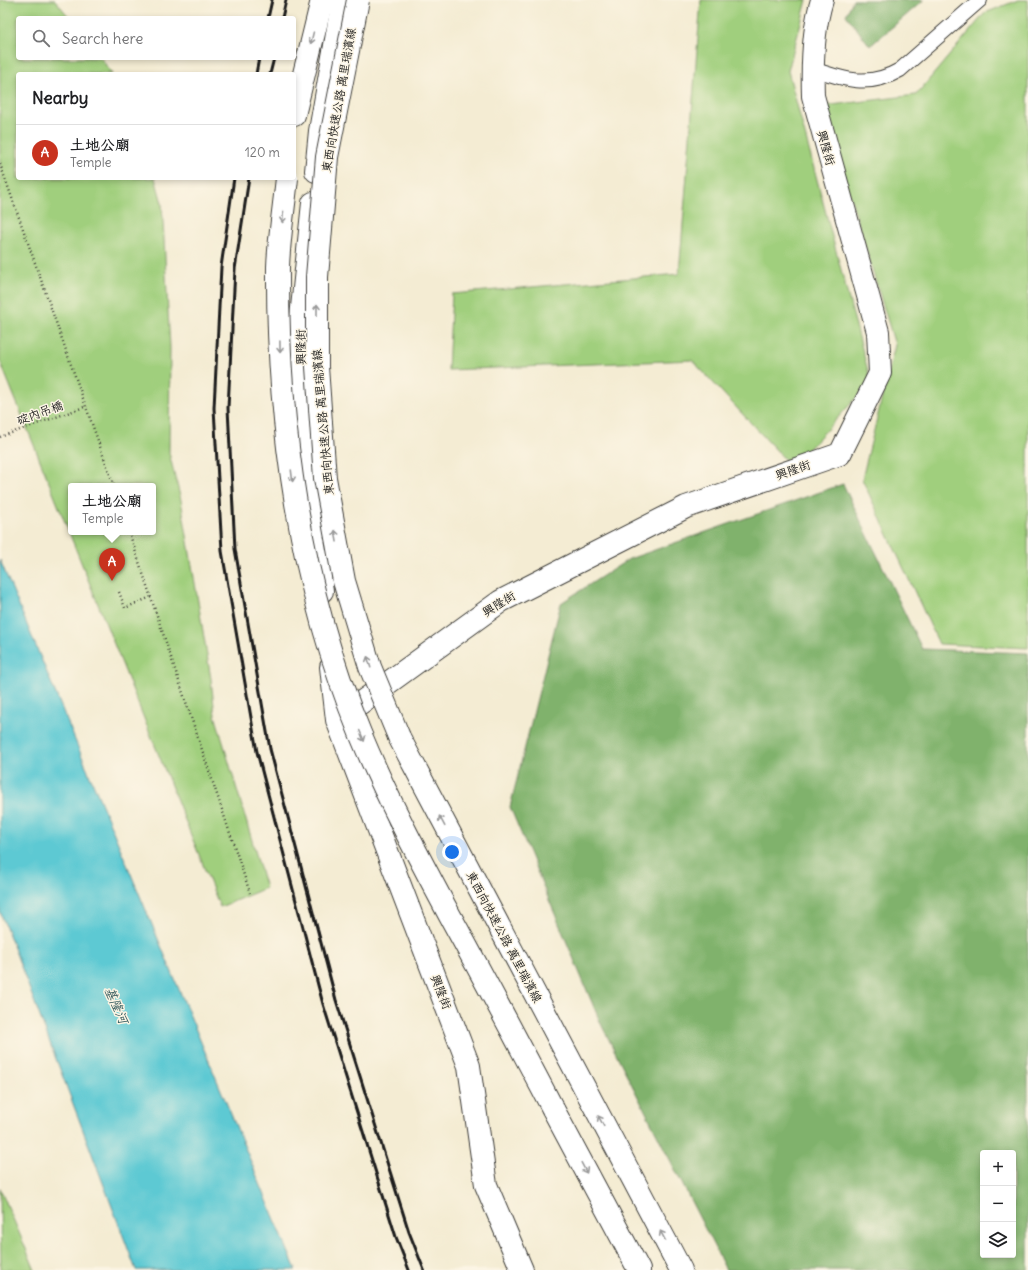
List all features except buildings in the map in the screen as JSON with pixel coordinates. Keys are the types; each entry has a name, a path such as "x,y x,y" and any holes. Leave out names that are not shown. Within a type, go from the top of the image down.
{"main road":[{"path":"296,107 322,0"},
{"name":"興隆街","path":"343,0 320,131 300,327 304,434 337,720 469,1066 486,1185 522,1270"},
{"name":"東西向快速公路 萬里瑞濱線","path":"358,0 327,157 317,277 317,367 326,478 344,581 370,668 399,737 681,1270"},
{"name":"興隆街","path":"337,720 501,600 686,507 840,454 880,373 878,332 815,110 813,96 813,69 818,12 822,0"},
{"path":"287,180 278,265 281,386 293,484 311,576 334,659 360,732 395,811 639,1270"}],"lane":[{"path":"813,69 837,78 871,82 886,78 900,70 980,0"}],"path":[{"path":"0,164 87,406 113,483"},
{"name":"碇內吊橋","path":"0,437 87,406"},
{"path":"130,535 250,893"},
{"path":"119,592 125,608 151,597"}],"green space":[{"path":"0,0 55,0 68,16 16,16 16,60 102,60 111,72 16,72 16,180 156,180 162,203 170,347 169,453 181,500 211,679 215,715 266,888 220,907 70,535 156,535 156,483 68,483 68,530 0,361"},
{"path":"701,0 807,0 788,71 871,382 792,467 692,360 448,370 452,294 679,274"},
{"path":"853,0 924,0 870,46 846,15"},
{"path":"1018,0 1028,0 1028,648 939,644 862,479 895,345 823,106 916,95 985,13"},
{"path":"843,484 922,649 1028,653 1028,1270 726,1270 601,1024 510,807 561,603 629,559"},
{"path":"0,1188 35,1270 1,1270"}],"water":[{"name":"基隆河","path":"0,560 296,1270 136,1270 0,911"}],"railway":[{"path":"268,16 272,0"},
{"path":"282,16 286,0"},
{"path":"256,72 259,60"},
{"path":"270,72 274,60"},
{"path":"234,180 221,267 214,408 222,551 257,752 323,1004 396,1237 409,1270"},
{"path":"249,180 235,269 228,408 235,549 270,749 336,1000 409,1232 424,1270"}],"place":[{"name":"土地公廟","path":"112,581"}]}
